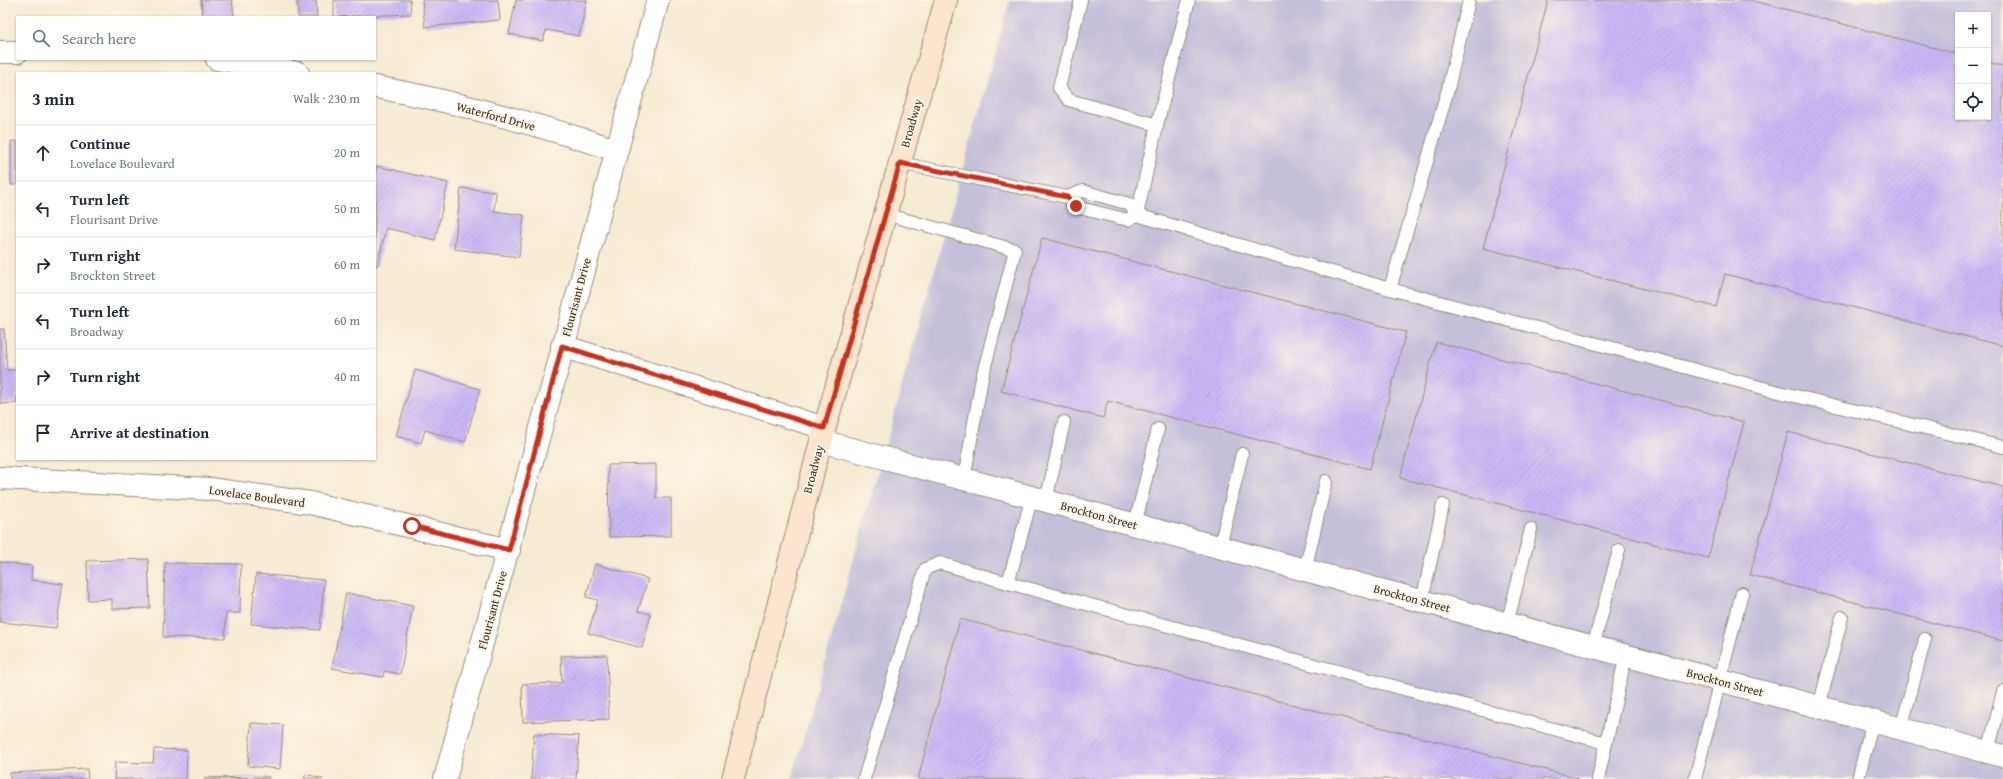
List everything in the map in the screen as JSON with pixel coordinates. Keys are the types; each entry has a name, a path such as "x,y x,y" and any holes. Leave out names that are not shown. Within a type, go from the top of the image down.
{"main road":[{"name":"Broadway","path":"733,779 823,435 946,0"}],"street":[{"name":"Flourisant Drive","path":"445,779 509,550 562,346 658,0"},
{"path":"0,52 16,52"},
{"path":"223,60 292,72"},
{"name":"Waterford Drive","path":"376,87 411,93 465,107 573,136 616,150"},
{"name":"Brockton Street","path":"562,346 823,435 964,479 1996,754"},
{"name":"Lovelace Boulevard","path":"0,478 210,489 310,503 509,550"}],"lane":[{"path":"1081,0 1059,88 1069,100 1157,125"},
{"path":"1137,215 1157,125 1189,0"},
{"path":"1390,289 1448,89 1469,0"},
{"path":"900,163 1067,197 1083,191 1129,204 1137,215 1390,289 1767,390 2003,447"},
{"path":"885,214 1015,250 982,378 964,479"},
{"path":"1008,583 1039,499 1064,422"},
{"path":"1135,524 1158,429"},
{"path":"1220,547 1242,454"},
{"path":"1305,570 1326,481"},
{"path":"1422,601 1443,505"},
{"path":"1507,624 1531,529"},
{"path":"1593,646 1619,550"},
{"path":"864,779 925,569 940,563 1008,583 1606,743"},
{"path":"1695,779 1742,593"},
{"path":"1819,707 1842,617"},
{"path":"1901,729 1925,639"},
{"path":"1598,779 1626,655"},
{"path":"1996,754 2003,692"},
{"path":"1858,779 1873,721"}],"shaded area":[{"path":"1010,0 2003,0 2003,779 792,779"}],"building":[{"path":"201,0 232,0 234,16 203,16"},
{"path":"297,0 316,0 317,16 298,16"},
{"path":"334,0 410,0 411,14 334,16"},
{"path":"422,0 498,0 500,20 425,27"},
{"path":"516,0 587,0 579,36 546,30 543,41 509,34"},
{"path":"1548,0 1750,0 1955,53 1955,120 1991,120 1991,63 2003,66 2003,346 1725,274 1716,307 1483,248"},
{"path":"11,141 16,141 16,185 11,185"},
{"path":"377,166 448,183 435,240 386,228 377,266 376,266"},
{"path":"461,188 496,192 494,211 524,215 519,257 454,249"},
{"path":"1042,238 1406,332 1370,469 1108,401 1103,418 1001,391"},
{"path":"0,329 4,329 7,370 16,370 16,403 0,404"},
{"path":"1436,342 1744,422 1708,558 1400,478"},
{"path":"415,370 480,389 465,442 425,430 421,443 396,436"},
{"path":"1788,432 2003,487 2003,641 1750,575"},
{"path":"656,464 656,498 671,498 671,536 609,537 608,465"},
{"path":"148,559 150,608 112,609 112,599 88,600 87,561"},
{"path":"0,562 32,566 31,580 63,584 56,628 0,622"},
{"path":"165,563 241,564 240,613 226,613 225,638 163,637"},
{"path":"595,564 648,579 638,611 651,614 642,648 588,633 598,600 586,597"},
{"path":"256,574 324,580 320,630 251,624"},
{"path":"346,593 413,606 400,674 384,671 383,677 332,668"},
{"path":"960,619 1578,778 1578,779 918,779"},
{"path":"607,655 609,719 523,722 522,684 562,683 561,656"},
{"path":"251,723 283,725 280,769 248,766"},
{"path":"534,734 579,736 576,779 531,779"},
{"path":"154,749 187,750 186,779 114,779 115,762 153,763"},
{"path":"87,769 88,779 10,779 10,773"},
{"path":"306,774 323,779 304,779"},
{"path":"269,777 269,779 204,779 204,778"}],"route":[{"path":"412,526 509,550 562,346 824,428 900,163 1067,197 1076,206"}]}
